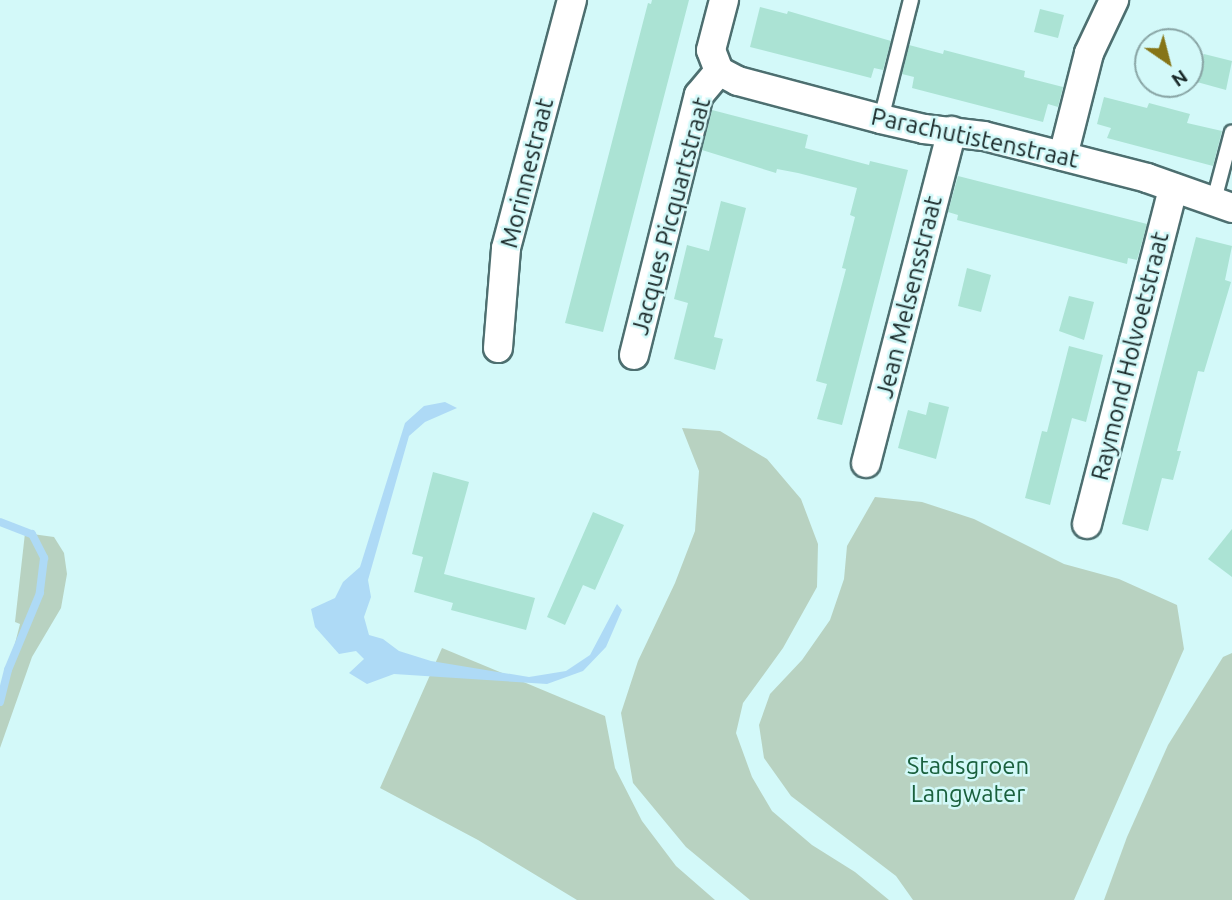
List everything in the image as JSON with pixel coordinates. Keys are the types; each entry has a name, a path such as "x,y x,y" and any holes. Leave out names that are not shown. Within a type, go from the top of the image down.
{"street":[{"name":"Morinnestraat","path":"498,348 506,248 572,0"},
{"name":"Jacques Picquartstraat","path":"634,355 699,95 719,71 711,50 724,0"},
{"path":"1063,156 1089,53 1114,0"},
{"name":"Parachutistenstraat","path":"719,71 738,81 881,119 924,129 952,131 1063,156 1173,188 1223,206"},
{"name":"Jean Melsensstraat","path":"866,463 952,131"},
{"name":"Raymond Holvoetstraat","path":"1087,524 1173,188"}],"lane":[{"path":"881,119 911,0"},
{"path":"1223,206 1232,132"}],"green space":[{"path":"682,428 720,431 767,459 801,499 818,544 817,587 783,648 743,703 736,733 752,777 772,811 812,845 855,872 889,900 750,900 686,847 633,783 621,713 638,661 675,583 695,531 699,471"},
{"name":"Stadsgroen Langwater","path":"875,497 922,502 974,519 1064,564 1119,579 1177,605 1184,649 1074,900 913,900 896,876 791,796 764,758 759,725 770,694 802,660 830,620 844,579 847,546"},
{"path":"25,533 54,537 64,553 67,574 61,608 32,657 0,748 0,702 20,624 15,622"},
{"path":"442,648 605,716 615,768 642,821 676,866 715,900 577,900 478,840 380,788"},
{"path":"1232,653 1232,900 1104,900 1127,837 1168,745 1223,657"}],"water":[{"path":"445,402 457,408 425,422 409,436 368,580 371,597 364,617 369,635 383,639 399,651 431,661 529,677 566,671 590,655 617,604 622,610 606,647 583,671 547,684 394,674 367,684 349,673 364,659 356,651 339,654 315,627 311,609 335,598 343,582 360,567 405,423 424,406"}],"building":[{"path":"652,0 689,0 603,332 565,323 648,3 651,4"},
{"path":"760,7 787,14 788,11 891,41 883,70 874,68 871,78 750,47"},
{"path":"1040,9 1064,15 1058,38 1034,32"},
{"path":"909,45 943,54 944,50 1025,71 1024,77 1063,87 1058,107 1048,104 1043,122 912,88 914,77 902,74"},
{"path":"1204,54 1232,61 1226,90 1204,84"},
{"path":"1104,97 1147,108 1149,103 1190,114 1187,123 1222,131 1213,166 1107,138 1111,128 1097,124"},
{"path":"712,110 808,135 805,148 869,165 870,161 908,170 842,425 817,419 827,384 816,381 846,269 842,268 855,217 850,215 857,188 777,169 776,173 702,150"},
{"path":"958,176 1147,224 1137,260 1128,258 1127,264 957,220 958,215 948,212"},
{"path":"721,201 746,208 714,337 723,339 715,370 674,359 688,303 674,299 687,245 709,251"},
{"path":"1196,237 1232,246 1225,280 1231,282 1204,372 1198,371 1177,451 1181,451 1173,480 1162,478 1148,531 1122,524"},
{"path":"967,268 991,275 981,312 958,306"},
{"path":"1069,296 1094,302 1084,340 1059,331"},
{"path":"1069,346 1103,355 1086,422 1072,418 1050,505 1025,498 1042,431 1047,432"},
{"path":"929,402 949,407 936,459 898,448 908,410 926,415"},
{"path":"433,472 469,482 444,574 535,598 526,630 451,610 453,603 414,592 423,557 412,554"},
{"path":"593,512 624,525 595,590 583,585 565,625 547,617"},
{"path":"1232,529 1232,577 1208,559"}],"waterway":[{"path":"0,522 32,534 44,558 40,593 8,670 0,702"}]}
